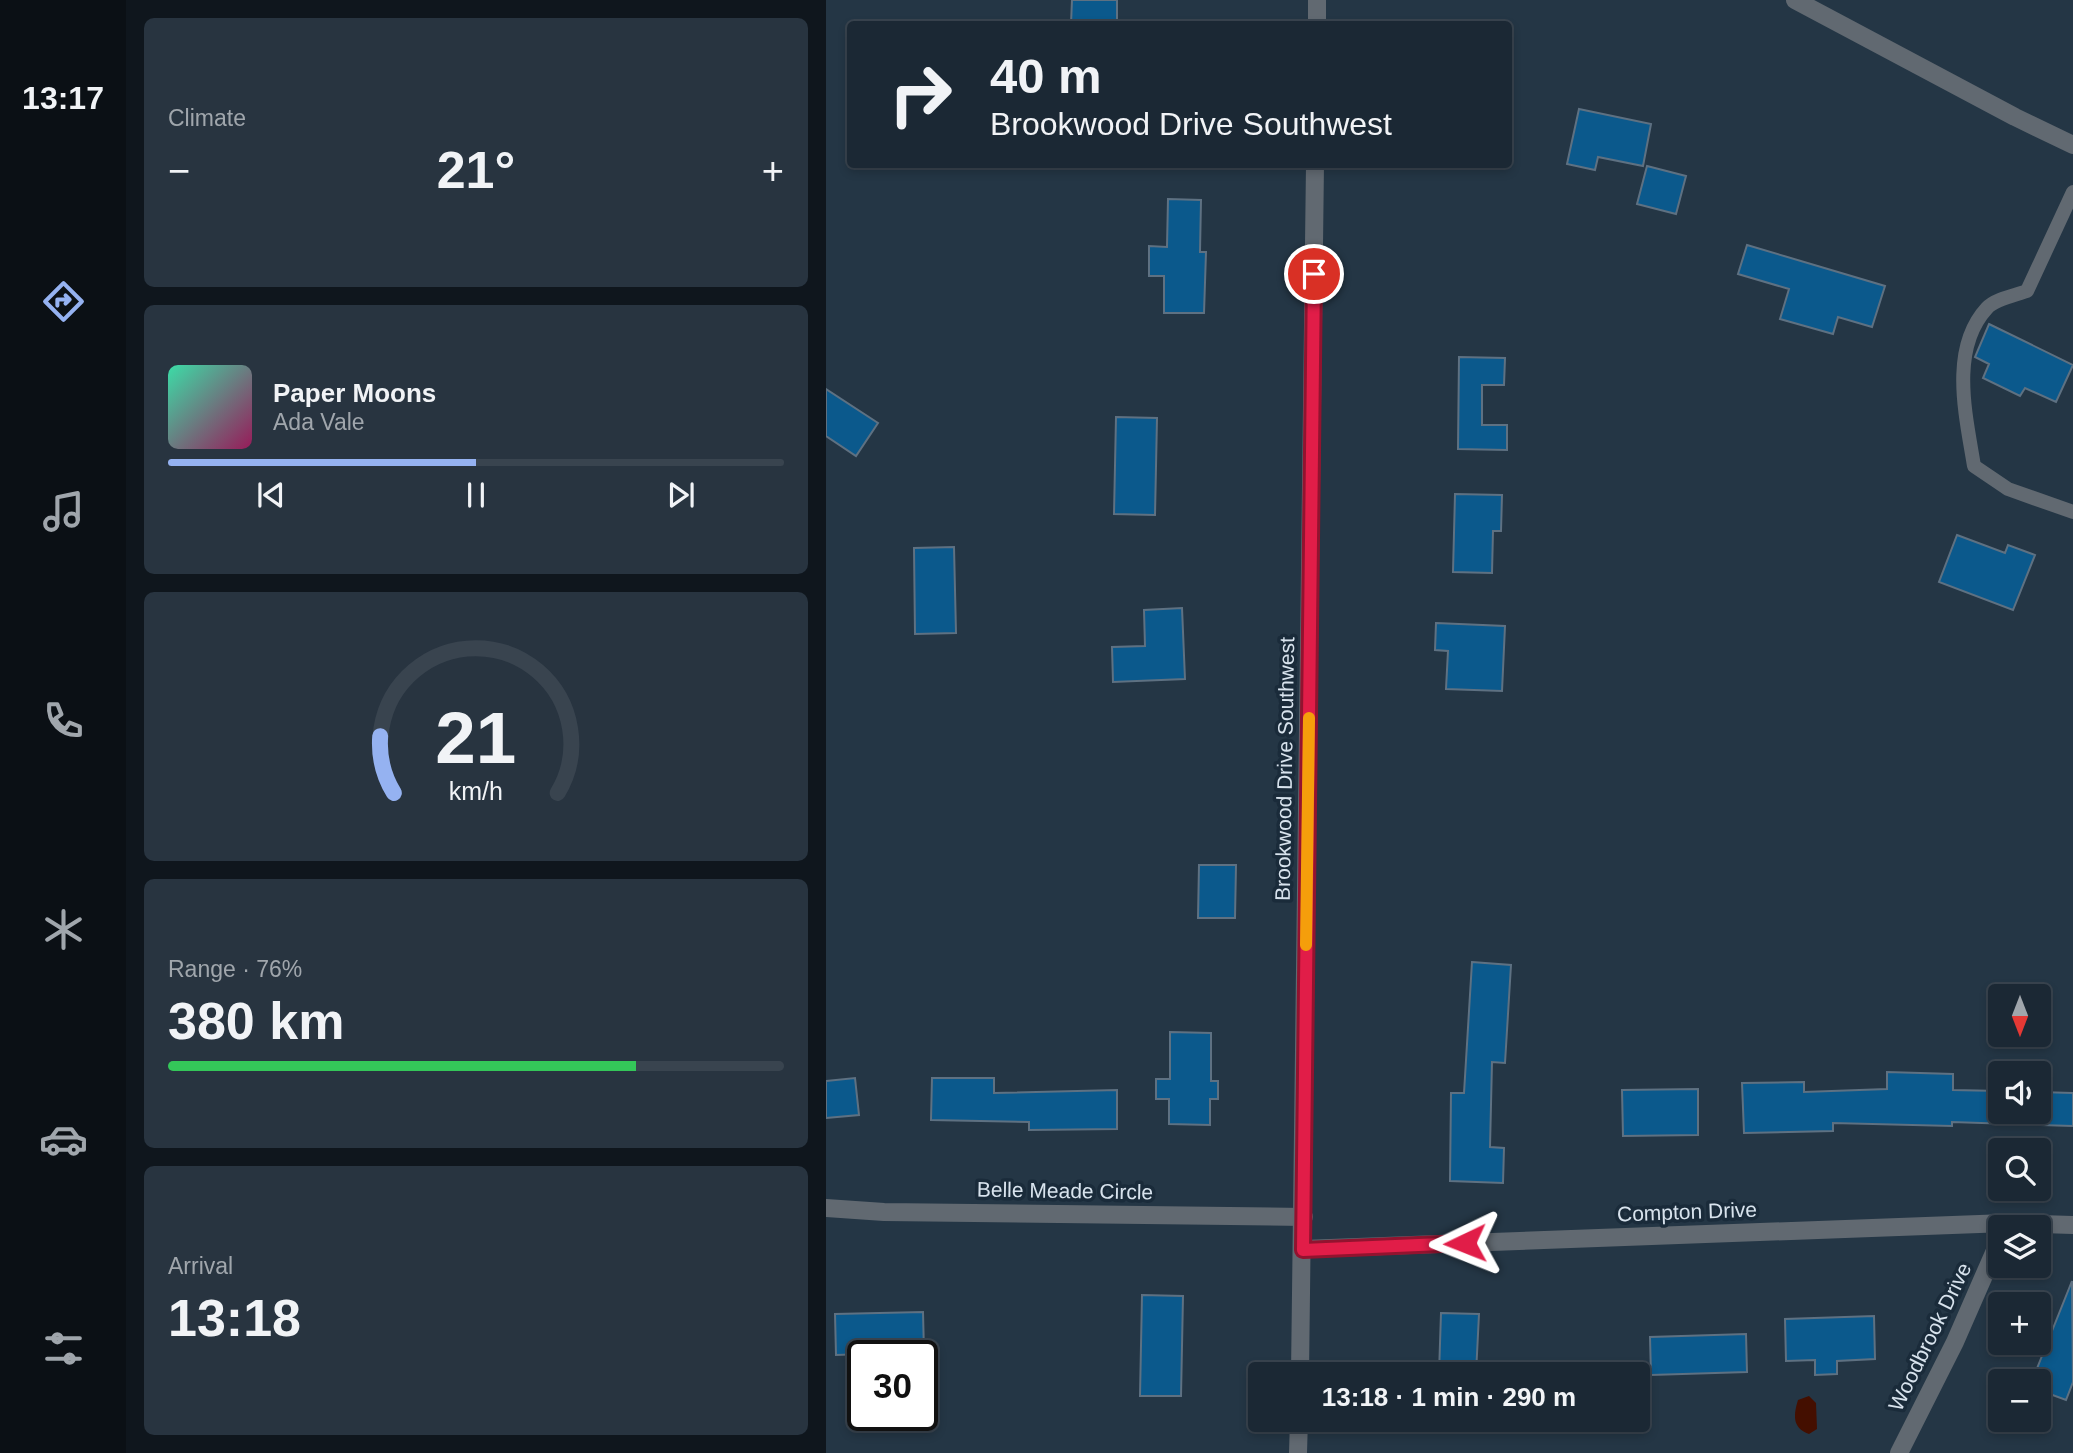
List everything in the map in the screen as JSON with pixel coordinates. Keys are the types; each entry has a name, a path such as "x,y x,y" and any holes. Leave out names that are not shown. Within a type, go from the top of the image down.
{"street":[{"path":"1317,0 1317,21"},
{"path":"1795,0 2073,145"},
{"name":"Brookwood Drive Southwest","path":"1300,1362 1315,168"},
{"name":"Belle Meade Circle","path":"826,1208 884,1212 1304,1217"},
{"name":"Compton Drive","path":"2051,1227 2073,1225"},
{"name":"Compton Drive","path":"1303,1250 1988,1230"},
{"name":"Woodbrook Drive","path":"1899,1453 1955,1342 1988,1267"},
{"path":"1298,1453 1299,1432"}],"lane":[{"path":"2073,192 2027,291 1988,306 1965,344 1964,376 1974,466 2008,489 2073,512"}],"shaded area":[{"path":"1809,1396 1816,1403 1817,1429 1809,1434 1799,1428 1795,1415 1798,1400"}],"building":[{"path":"1072,0 1117,0 1117,21 1071,21"},
{"path":"1579,109 1651,124 1643,166 1598,157 1595,170 1567,164"},
{"path":"1647,166 1686,176 1676,214 1637,204"},
{"path":"1168,199 1201,200 1200,252 1206,252 1204,313 1164,313 1164,276 1149,276 1149,246 1167,247"},
{"path":"1747,245 1885,286 1872,327 1838,317 1833,334 1780,319 1789,289 1738,274"},
{"path":"1989,324 2073,365 2056,402 2025,388 2020,396 1983,378 1989,364 1975,357"},
{"path":"1459,357 1505,358 1504,385 1482,385 1482,425 1507,425 1507,450 1458,449"},
{"path":"826,389 878,423 856,456 826,436"},
{"path":"1116,417 1157,418 1155,515 1114,514"},
{"path":"1455,494 1502,495 1501,531 1493,531 1492,573 1453,572"},
{"path":"1957,535 2005,553 2008,545 2035,555 2013,610 1939,582"},
{"path":"954,547 956,633 915,634 914,548"},
{"path":"1182,608 1185,679 1113,682 1112,647 1145,646 1144,610"},
{"path":"1436,623 1505,626 1502,691 1446,689 1448,651 1435,650"},
{"path":"1199,865 1236,865 1235,918 1198,918"},
{"path":"1472,962 1511,965 1505,1063 1492,1062 1490,1147 1504,1148 1503,1183 1450,1181 1451,1093 1464,1093"},
{"path":"1170,1032 1211,1033 1211,1081 1218,1081 1218,1099 1210,1099 1210,1125 1169,1124 1169,1099 1156,1099 1156,1079 1170,1079"},
{"path":"1887,1072 1953,1074 1953,1090 1988,1091 1988,1123 1952,1122 1952,1126 1833,1123 1833,1131 1744,1133 1742,1083 1804,1082 1804,1092 1887,1089"},
{"path":"855,1078 859,1115 826,1118 826,1081"},
{"path":"932,1078 994,1078 994,1093 1117,1090 1117,1129 1029,1130 1029,1122 931,1120"},
{"path":"1698,1089 1698,1135 1623,1136 1622,1090"},
{"path":"2051,1092 2073,1093 2073,1126 2012,1124 2051,1124"},
{"path":"2072,1281 2073,1382 2066,1400 2051,1394 2051,1369 2037,1369 2042,1355 2051,1355 2051,1334"},
{"path":"1142,1295 1183,1296 1181,1396 1140,1396"},
{"path":"923,1312 924,1340 847,1340 847,1355 836,1355 835,1314"},
{"path":"1441,1313 1479,1314 1477,1362 1439,1362"},
{"path":"1874,1316 1875,1359 1837,1361 1837,1374 1815,1375 1815,1360 1786,1361 1785,1319"},
{"path":"1746,1334 1747,1372 1651,1375 1650,1337"}],"slow traffic":[{"path":"1306,945 1309,718"}],"route":[{"path":"1314,274 1303,1250 1465,1243"}]}
